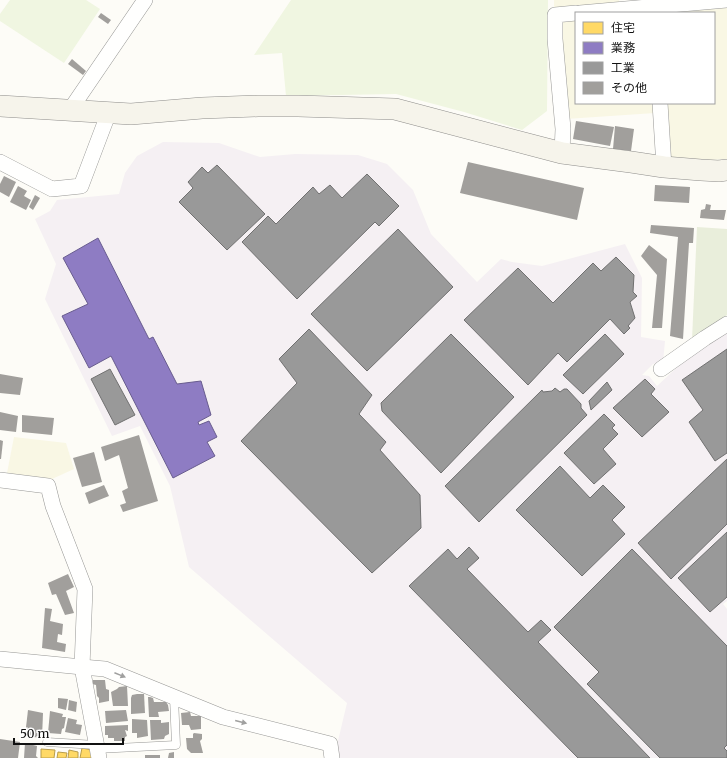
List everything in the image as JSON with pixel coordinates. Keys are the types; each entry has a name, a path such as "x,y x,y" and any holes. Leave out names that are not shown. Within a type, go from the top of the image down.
{"street":[{"path":"70,110 145,0"},
{"path":"605,12 654,10 727,0"},
{"path":"562,153 563,129 555,39 555,15 575,13"},
{"path":"660,104 664,167"},
{"path":"0,106 131,114 202,108 271,106 395,109 562,153 664,167 719,171 727,170"},
{"path":"0,162 52,189 81,186 109,112"},
{"path":"661,369 727,324"},
{"path":"0,480 48,486 53,506 85,589 82,667 97,751"},
{"path":"0,659 106,669 223,717 330,744 332,758"}],"lane":[{"path":"47,742 97,751 176,745 174,697"}],"shaded area":[{"path":"554,0 619,0 619,2 554,8"},
{"path":"727,8 727,159 708,160 669,157 665,104 715,104 715,12 659,11"},
{"path":"575,17 575,104 655,104 655,113 566,119 560,31 565,18"},
{"path":"163,142 219,143 260,157 295,154 358,155 387,164 413,190 431,234 477,282 501,259 542,266 625,244 642,278 641,337 665,341 663,362 653,364 642,375 649,376 657,386 701,345 727,330 727,601 723,604 727,609 727,758 338,758 337,745 347,703 189,567 170,486 140,426 112,436 45,299 56,264 35,219 50,211 57,200 119,194 125,173 137,156"},
{"path":"14,437 66,443 74,469 52,479 7,473"}],"green space":[{"path":"10,0 86,0 100,9 64,63 0,21 0,14"},
{"path":"291,0 548,0 547,111 522,130 464,112 396,94 286,96 282,53 254,55"},
{"path":"697,227 727,229 727,315 692,340"}],"building: 住宅":[{"path":"82,748 92,750 94,758 80,758"},
{"path":"41,749 55,750 54,758 41,758"},
{"path":"69,750 78,752 78,758 68,758"},
{"path":"58,752 67,753 66,758 57,758"}],"building: 業務":[{"path":"98,238 149,339 153,337 177,384 201,381 211,415 198,422 199,425 209,421 217,437 207,442 215,456 173,478 111,356 89,368 62,316 88,304 63,258"}],"building: 工業":[{"path":"217,165 265,214 227,250 179,202 193,188 188,182 202,167 208,173"},
{"path":"367,174 399,206 379,226 375,222 297,299 242,242 268,216 276,224 313,187 319,194 330,185 342,198"},
{"path":"398,229 453,287 367,371 311,314"},
{"path":"616,257 634,275 633,292 637,296 630,302 635,318 628,326 630,328 624,334 610,319 567,362 558,353 528,385 464,320 518,268 553,303 593,263 601,271"},
{"path":"309,329 372,395 359,414 386,442 380,450 420,495 421,528 372,573 241,441 297,383 279,359"},
{"path":"451,334 514,397 441,473 382,411 381,403"},
{"path":"605,334 624,354 583,394 563,375"},
{"path":"727,349 727,453 715,461 689,422 703,410 682,380"},
{"path":"110,369 135,415 115,425 91,379"},
{"path":"645,379 655,389 651,394 669,412 642,437 613,408"},
{"path":"607,382 612,390 591,410 589,401"},
{"path":"555,388 560,392 567,389 581,404 581,408 587,415 479,522 445,486 542,390 543,392 552,391"},
{"path":"604,414 615,425 612,428 618,434 603,449 616,464 594,484 564,453"},
{"path":"727,459 727,524 671,579 638,543"},
{"path":"560,466 590,498 603,485 625,507 612,520 625,534 582,576 516,510"},
{"path":"727,532 727,597 710,612 678,578"},
{"path":"469,547 479,558 467,569 528,632 541,620 551,630 538,642 650,758 578,758 409,586 448,549 457,559"},
{"path":"632,549 727,646 727,745 724,748 727,751 727,758 660,758 587,684 599,672 554,627"}],"building: その他":[{"path":"101,13 111,20 108,24 98,17"},
{"path":"72,59 86,71 83,75 68,64"},
{"path":"576,121 614,127 610,146 573,139"},
{"path":"615,126 634,129 631,151 613,149"},
{"path":"468,162 584,188 577,220 460,193"},
{"path":"4,176 16,182 9,197 0,192 0,184"},
{"path":"655,185 690,187 689,203 654,201"},
{"path":"18,186 27,191 24,196 31,200 26,210 10,202"},
{"path":"35,195 40,198 33,210 29,207"},
{"path":"706,204 711,205 710,210 726,210 724,220 700,218 701,210 705,209"},
{"path":"651,225 694,228 693,243 689,243 683,339 670,336 678,237 650,233"},
{"path":"649,245 667,259 662,328 652,328 657,275 641,256"},
{"path":"0,374 23,378 20,395 0,393"},
{"path":"0,412 18,416 16,432 0,430"},
{"path":"22,415 54,418 52,435 22,432"},
{"path":"139,435 158,501 123,512 120,505 126,503 122,491 128,488 119,455 105,461 101,447"},
{"path":"0,440 3,441 1,459 0,459"},
{"path":"94,452 102,482 82,487 73,458"},
{"path":"104,485 109,496 89,504 85,493"},
{"path":"68,574 74,587 66,591 74,613 65,615 56,594 52,595 48,583"},
{"path":"45,608 52,609 50,621 63,624 62,635 58,634 57,642 66,644 65,652 42,648"},
{"path":"93,680 105,680 106,689 109,690 109,701 99,703 96,685 92,684"},
{"path":"127,686 128,706 113,706 111,692 119,687"},
{"path":"144,694 145,713 131,714 131,698 132,695"},
{"path":"148,697 153,698 154,702 166,702 169,711 158,712 159,717 149,717"},
{"path":"58,698 68,699 66,710 58,708"},
{"path":"69,700 77,702 76,712 68,710"},
{"path":"28,710 43,713 42,738 25,736"},
{"path":"126,710 128,721 106,723 105,711"},
{"path":"50,711 63,714 62,717 66,717 61,734 48,733"},
{"path":"190,712 191,716 201,716 201,729 191,730 189,725 182,725 181,713"},
{"path":"68,718 77,720 76,724 82,725 80,735 65,732"},
{"path":"132,719 147,720 148,736 137,738 137,733 132,733"},
{"path":"150,720 161,720 161,723 169,722 169,734 165,736 164,739 151,740"},
{"path":"128,725 128,731 125,730 127,736 125,737 125,741 114,741 114,738 108,738 108,735 105,735 105,726"},
{"path":"194,733 202,734 202,739 200,741 203,753 191,753 187,749 186,738 193,738"},
{"path":"0,739 20,742 18,758 0,758"},
{"path":"25,743 37,746 36,756 38,758 24,758"},
{"path":"174,752 174,758 168,758 169,753"},
{"path":"145,755 160,755 160,758 145,758"}]}
